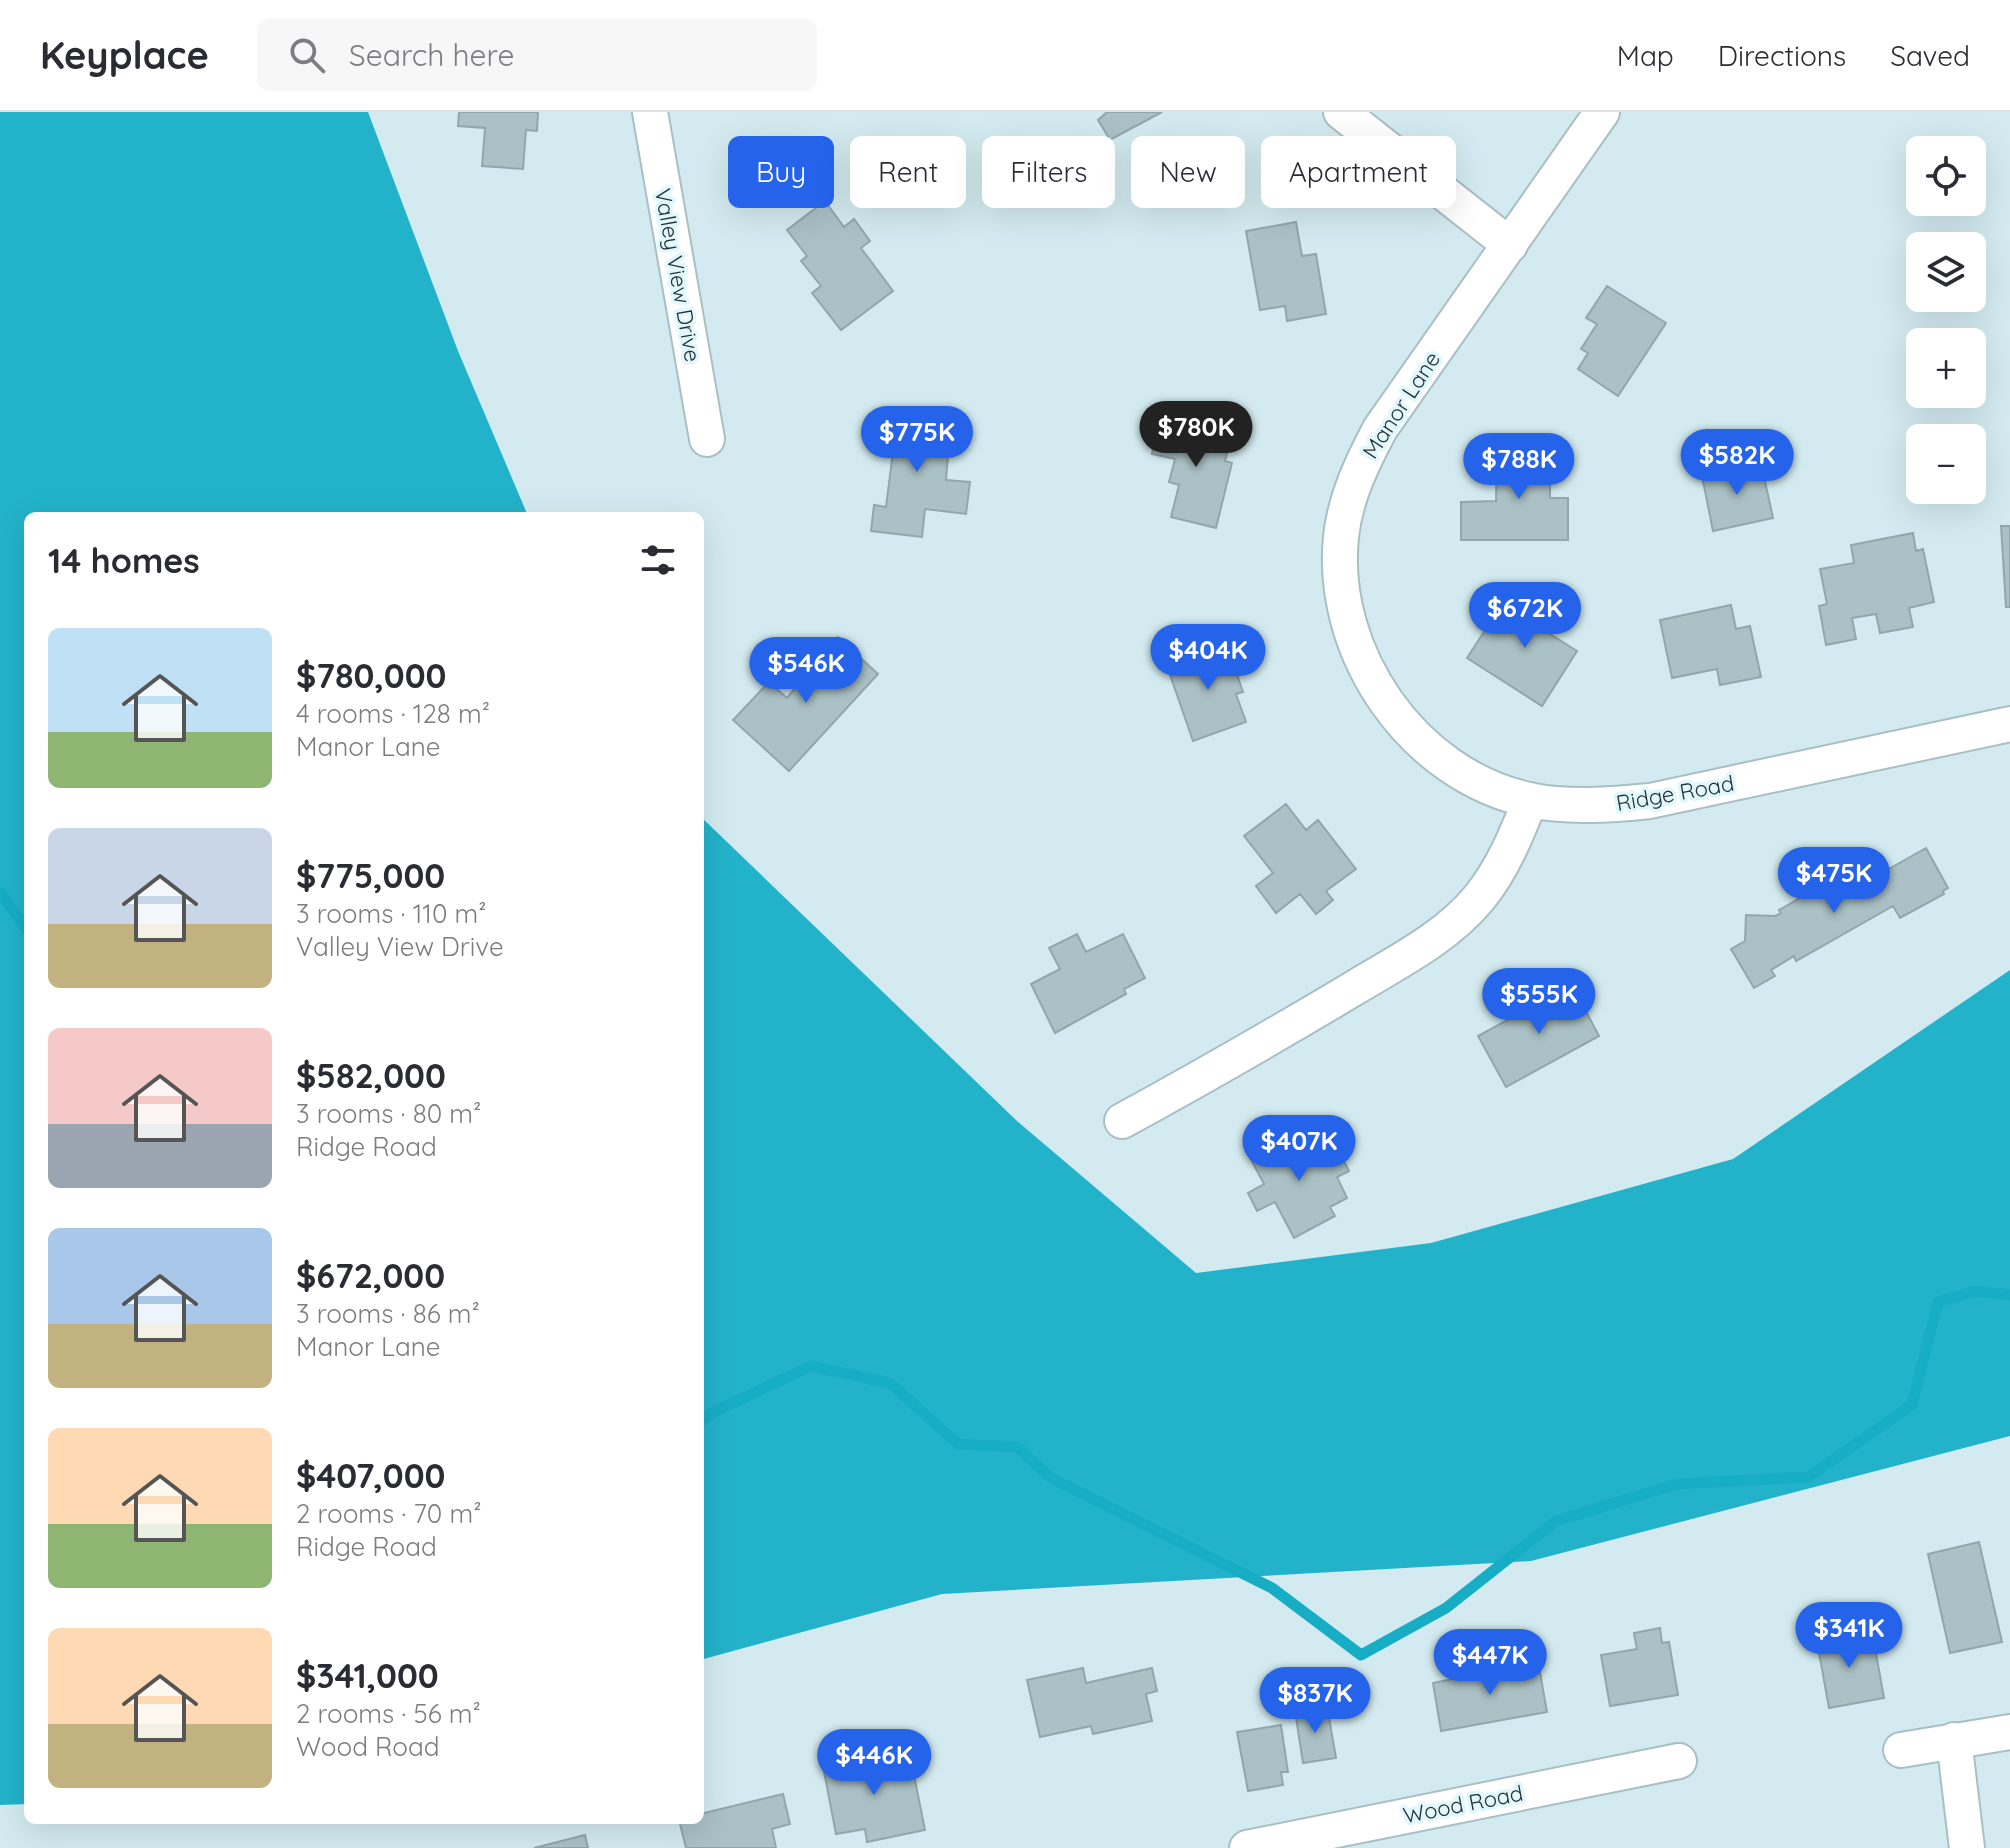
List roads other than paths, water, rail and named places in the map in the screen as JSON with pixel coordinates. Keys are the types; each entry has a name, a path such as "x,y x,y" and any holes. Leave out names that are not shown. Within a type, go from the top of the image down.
{"street":[{"name":"Valley View Drive","path":"650,112 707,439"},
{"path":"1341,112 1510,245"},
{"name":"Manor Lane","path":"1530,800 1498,790 1459,771 1430,752 1395,716 1371,676 1347,616 1340,575 1341,536 1349,497 1380,429 1602,112"},
{"name":"Ridge Road","path":"1530,800 1607,805 1650,801 2010,724"},
{"path":"1122,1121 1272,1038 1422,947 1461,918 1481,896 1513,842 1530,800"},
{"path":"1901,1750 2010,1732"},
{"path":"1954,1740 1967,1848"},
{"name":"Wood Road","path":"1247,1848 1679,1761"}],"waterway":[{"path":"0,892 24,925"},
{"path":"704,1419 810,1366 890,1383 958,1444 1017,1447 1051,1478 1272,1588 1361,1655 1446,1608 1556,1521 1677,1484 1808,1477 1912,1405 1938,1302 1976,1291 2010,1295"}]}
